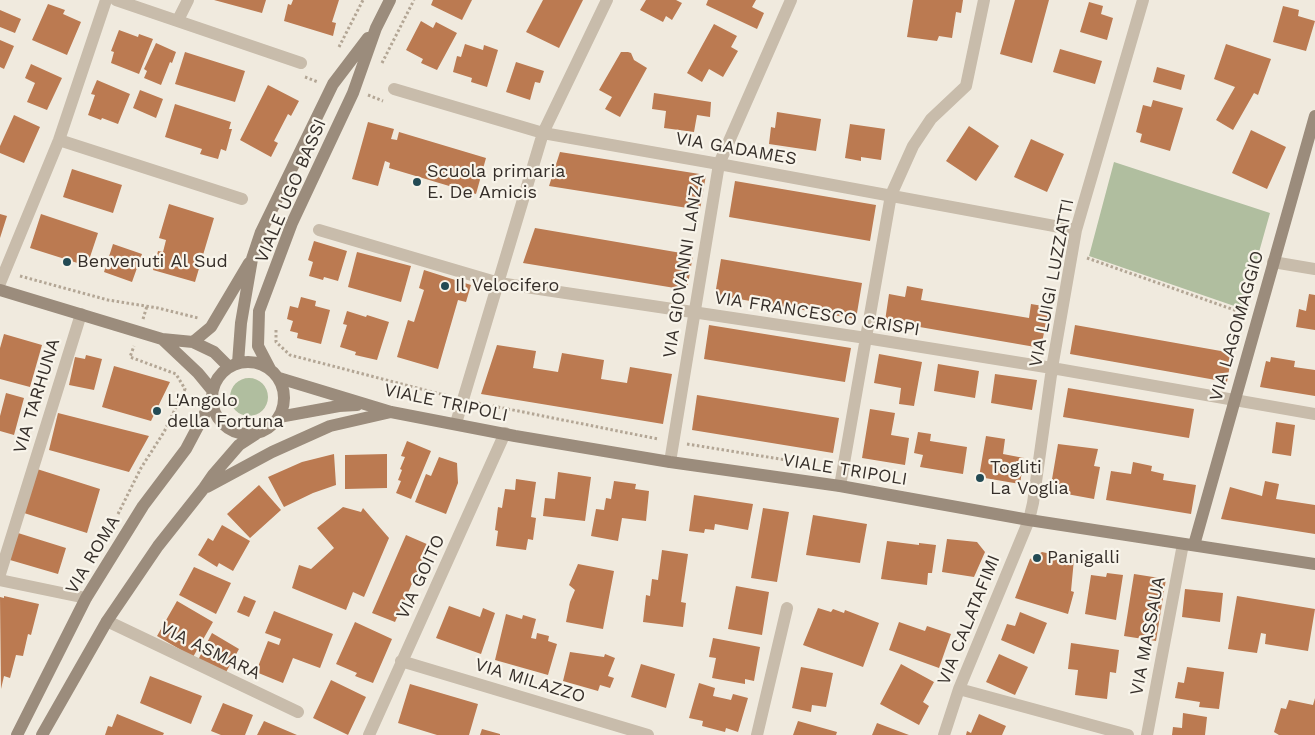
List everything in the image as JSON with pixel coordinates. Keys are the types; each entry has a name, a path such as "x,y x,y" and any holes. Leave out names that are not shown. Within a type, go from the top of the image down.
{"street":[{"path":"2,277 59,140 106,0"},
{"path":"116,0 301,63"},
{"path":"178,20 188,0"},
{"name":"VIALE UGO BASSI","path":"274,373 258,346 259,311 292,223 354,93 376,28 390,0"},
{"path":"456,423 543,134 607,0"},
{"name":"VIA GIOVANNI LANZA","path":"670,462 718,164 791,0"},
{"path":"840,486 891,195 913,146 931,119 966,86 984,0"},
{"name":"VIA LUIGI LUZZATTI","path":"1029,520 1052,368 1076,230 1143,0"},
{"name":"VIALE UGO BASSI","path":"233,365 252,259 261,232 333,84 376,28"},
{"name":"VIA GADAMES","path":"394,89 543,134 891,195 1076,230"},
{"name":"VIA LAGOMAGGIO","path":"1189,545 1235,400 1315,116"},
{"path":"59,140 242,199"},
{"name":"VIA FRANCESCO CRISPI","path":"319,230 499,283 866,338 1315,414"},
{"name":"VIALE UGO BASSI","path":"193,342 211,327 226,299 252,259"},
{"path":"1274,262 1315,269"},
{"path":"0,290 162,338 193,342 214,352 233,365"},
{"name":"VIA TARHUNA","path":"0,574 81,314"},
{"path":"162,338 198,373 212,395"},
{"path":"44,734 107,621 158,546 213,475 239,445 265,430 279,417 283,410 284,393 274,373 255,362 233,365 218,377 212,395 213,409 223,424 238,433 256,434"},
{"name":"VIALE TRIPOLI","path":"274,373 391,412 505,433 670,462 840,486 1029,520 1315,564"},
{"name":"VIA ROMA","path":"16,735 86,598 143,506 186,448 212,395"},
{"name":"VIALE TRIPOLI","path":"279,417 339,406 370,405"},
{"path":"204,488 272,452 330,426 391,412"},
{"name":"VIA GOITO","path":"369,735 505,433"},
{"name":"VIA CALATAFIMI","path":"944,735 959,689 1029,520"},
{"name":"VIA MASSAUA","path":"1147,735 1189,545"},
{"path":"0,580 86,598"},
{"path":"757,735 787,608"},
{"name":"VIA ASMARA","path":"107,621 298,712"},
{"name":"VIA MILAZZO","path":"401,661 648,735"},
{"path":"959,689 1123,734"}],"path":[{"path":"338,50 363,0"},
{"path":"382,64 414,0"},
{"path":"363,101 370,87"},
{"path":"366,94 390,103 394,89"},
{"path":"1072,253 1258,318"},
{"path":"2,277 108,300 158,308 203,319"},
{"path":"276,342 290,354 339,369 463,400 673,442 815,465"},
{"path":"130,357 176,374 185,389 164,432"}],"green space":[{"path":"1114,162 1270,213 1243,309 1089,256"},
{"path":"249,378 262,384 268,397 262,410 249,416 236,410 230,397 236,384"}],"building":[{"path":"214,0 266,0 262,13"},
{"path":"293,0 339,0 332,22 336,23 333,36 284,21 288,4 291,5"},
{"path":"433,0 472,0 462,20 431,5"},
{"path":"543,0 583,0 559,48 526,32"},
{"path":"646,0 676,0 682,3 672,20 666,16 663,22 640,10"},
{"path":"708,0 756,0 752,7 764,13 757,29 706,5"},
{"path":"913,0 963,0 961,13 956,12 952,38 939,36 937,41 907,37"},
{"path":"1015,0 1049,0 1032,63 1000,54"},
{"path":"1089,2 1103,6 1101,14 1113,18 1107,40 1080,32"},
{"path":"48,4 65,10 63,14 81,22 67,55 32,40"},
{"path":"1283,6 1299,10 1298,16 1315,21 1306,51 1273,42"},
{"path":"0,10 21,19 15,33 0,27"},
{"path":"421,21 433,28 436,22 457,33 437,70 421,63 423,59 406,50"},
{"path":"714,24 737,36 731,47 738,51 723,77 709,69 702,82 687,73"},
{"path":"119,30 138,37 139,34 153,39 139,74 111,63 114,52 111,51"},
{"path":"0,40 14,46 4,69 0,67"},
{"path":"156,43 176,52 161,85 144,78 147,71 144,69"},
{"path":"465,44 483,50 484,45 498,50 487,87 471,82 472,78 453,72 457,56 461,57"},
{"path":"1226,44 1271,59 1258,95 1254,93 1233,130 1216,120 1235,87 1214,79"},
{"path":"1060,49 1102,61 1095,84 1053,72"},
{"path":"185,52 245,71 235,102 175,84"},
{"path":"621,52 631,53 634,60 647,68 620,117 605,109 612,97 599,90"},
{"path":"516,62 544,71 540,83 535,82 530,100 506,92"},
{"path":"31,64 62,78 47,110 27,102 35,83 25,78"},
{"path":"1157,67 1185,75 1181,90 1153,82"},
{"path":"97,80 130,94 118,124 88,115 95,95 91,94"},
{"path":"268,85 299,101 291,116 288,114 274,141 278,143 271,157 240,140"},
{"path":"140,90 163,99 156,118 133,108"},
{"path":"654,93 711,102 710,117 697,115 694,132 664,128 666,111 652,109"},
{"path":"1153,100 1183,108 1170,151 1140,142 1142,134 1136,132 1143,105 1151,107"},
{"path":"175,104 231,122 229,129 232,129 226,151 221,149 218,159 200,154 202,149 165,137"},
{"path":"777,112 821,119 816,151 769,144 771,127 775,128"},
{"path":"14,115 40,127 24,163 0,153 0,146"},
{"path":"368,122 394,129 391,139 397,140 399,132 486,158 476,194 389,168 390,163 385,161 378,186 352,179"},
{"path":"850,124 885,129 881,160 861,157 861,161 845,158"},
{"path":"969,126 999,146 976,181 946,161"},
{"path":"1251,130 1286,147 1267,189 1232,173"},
{"path":"1031,139 1064,154 1047,192 1014,177"},
{"path":"560,152 706,175 700,210 549,186"},
{"path":"72,169 122,185 113,213 63,197"},
{"path":"735,181 876,205 870,241 729,217"},
{"path":"169,204 214,218 195,282 153,270 158,251 163,252 166,240 159,238"},
{"path":"0,214 7,216 0,238"},
{"path":"41,214 98,233 87,266 30,248"},
{"path":"535,228 693,255 687,290 523,263"},
{"path":"314,241 347,251 338,281 324,277 323,280 309,276 313,262 308,260"},
{"path":"113,244 142,254 132,282 104,272"},
{"path":"357,252 411,266 401,302 348,287"},
{"path":"721,259 862,283 856,319 715,295"},
{"path":"424,270 471,285 466,302 458,300 438,369 397,357 408,320 414,322 424,290 419,288"},
{"path":"907,286 923,289 921,300 1029,318 1031,304 1049,307 1041,348 885,321 889,294 905,297"},
{"path":"1309,294 1315,295 1315,330 1296,327 1299,309 1306,311"},
{"path":"301,297 316,301 315,306 330,310 321,344 297,338 298,333 290,331 293,321 287,319 290,306 298,308"},
{"path":"347,311 389,322 377,360 355,355 356,352 340,347 347,325 343,324"},
{"path":"709,325 851,348 845,382 704,359"},
{"path":"1075,325 1232,353 1227,382 1070,354"},
{"path":"4,334 42,345 30,387 0,379 0,348"},
{"path":"497,345 536,351 533,368 558,372 562,353 604,360 601,379 627,383 630,367 672,374 663,424 481,394"},
{"path":"879,354 922,362 914,406 899,404 901,388 874,383"},
{"path":"86,355 102,359 94,390 69,385 75,357 85,359"},
{"path":"1271,357 1295,361 1294,367 1315,370 1315,396 1260,387 1266,361 1270,362"},
{"path":"938,364 979,371 975,398 934,391"},
{"path":"114,366 170,382 151,421 102,407"},
{"path":"995,374 1037,380 1032,410 991,403"},
{"path":"1068,388 1194,409 1189,438 1063,417"},
{"path":"6,393 24,398 14,435 0,431 0,416"},
{"path":"697,395 839,418 833,453 692,430"},
{"path":"870,409 895,413 891,435 909,438 905,465 862,458"},
{"path":"58,413 149,436 129,472 49,450"},
{"path":"1276,422 1295,425 1291,456 1272,453"},
{"path":"918,432 931,434 930,441 967,447 963,474 920,467 923,455 914,453"},
{"path":"986,436 1005,439 1003,454 1024,458 1020,484 979,477"},
{"path":"407,441 431,451 411,499 396,493 401,481 398,480 402,470 400,469 405,457 401,456"},
{"path":"1058,444 1098,449 1094,466 1100,467 1094,499 1050,491"},
{"path":"334,454 336,485 313,493 284,507 268,477 302,462"},
{"path":"387,454 387,488 345,489 345,455"},
{"path":"439,457 457,463 458,483 446,514 415,502 426,474 431,476"},
{"path":"1133,462 1152,466 1151,471 1164,474 1163,480 1196,485 1191,514 1106,500 1111,471 1131,474"},
{"path":"37,469 100,489 87,533 24,513"},
{"path":"558,472 591,477 585,521 543,516 545,498 555,499"},
{"path":"516,479 536,482 531,517 536,518 533,540 528,539 526,550 496,546 498,531 495,530 498,507 502,508 505,489 515,490"},
{"path":"614,481 636,484 635,489 649,491 646,521 622,518 618,541 591,536 596,509 604,510 606,498 611,499"},
{"path":"1265,481 1279,484 1276,499 1315,505 1315,534 1221,519 1230,487 1262,496"},
{"path":"259,485 281,510 250,538 227,514"},
{"path":"694,495 753,504 748,530 715,524 714,530 705,529 704,533 689,531"},
{"path":"343,507 361,512 363,508 389,538 364,597 353,592 346,610 292,588 299,565 311,569 334,548 317,528"},
{"path":"763,508 789,512 777,582 751,578"},
{"path":"813,515 867,524 860,563 806,555"},
{"path":"222,525 250,541 233,571 219,563 217,567 198,555 208,538 213,541"},
{"path":"18,533 66,548 58,574 10,560"},
{"path":"406,535 429,545 395,622 372,613"},
{"path":"947,539 977,542 985,552 974,577 942,572"},
{"path":"887,541 936,545 932,573 928,573 927,585 881,579"},
{"path":"662,550 688,554 681,602 686,603 683,627 643,622 646,595 650,596 652,579 658,580"},
{"path":"1042,552 1074,559 1071,591 1074,592 1068,614 1015,598 1030,559"},
{"path":"578,564 614,571 603,629 566,622 570,602 575,590 569,585"},
{"path":"194,567 231,583 216,614 179,595"},
{"path":"1107,573 1123,575 1116,620 1085,614 1091,575 1106,577"},
{"path":"1134,574 1166,579 1156,641 1124,636"},
{"path":"736,586 769,592 762,635 728,629"},
{"path":"1185,589 1223,593 1220,622 1182,617"},
{"path":"4,596 39,604 31,635 28,634 23,656 16,655 10,678 4,676 1,689 0,597 4,598"},
{"path":"244,596 256,601 249,617 237,612"},
{"path":"1237,596 1315,609 1308,651 1265,644 1266,634 1261,633 1257,653 1228,649"},
{"path":"177,601 213,622 193,657 157,636"},
{"path":"449,606 480,617 483,608 495,613 481,654 436,638"},
{"path":"818,608 831,612 833,609 844,613 845,610 879,623 863,667 803,645"},
{"path":"274,611 333,634 320,668 293,658 283,683 256,672 268,641 279,645 281,639 265,633"},
{"path":"1020,612 1047,623 1034,654 1001,640 1007,624 1015,626"},
{"path":"506,614 522,619 523,615 536,619 531,638 536,639 537,633 549,636 548,641 557,644 548,675 495,660"},
{"path":"355,622 392,639 373,683 355,676 357,673 336,664"},
{"path":"899,622 925,631 927,626 951,634 939,668 889,650"},
{"path":"212,633 239,649 225,674 198,660"},
{"path":"713,638 760,647 754,681 745,679 745,684 712,678 716,658 709,657"},
{"path":"1071,643 1119,650 1116,673 1110,672 1107,699 1075,695 1078,670 1068,669"},
{"path":"570,652 604,657 605,654 615,658 608,676 614,678 610,688 600,685 598,691 563,681"},
{"path":"999,654 1028,667 1015,695 986,682"},
{"path":"641,664 675,674 666,708 631,697"},
{"path":"901,664 934,682 923,702 929,706 919,725 880,704"},
{"path":"801,667 833,673 826,707 812,705 811,712 792,708"},
{"path":"1187,667 1224,672 1219,709 1199,707 1200,702 1175,698 1178,682 1184,683"},
{"path":"150,676 202,696 191,724 140,703"},
{"path":"331,680 366,697 348,735 313,718"},
{"path":"699,683 715,688 713,696 731,700 733,694 748,698 738,732 726,728 725,732 702,726 703,721 689,718"},
{"path":"410,684 478,704 469,735 437,735 398,723"},
{"path":"1315,698 1315,735 1279,735 1274,732 1281,708 1286,709 1289,700 1313,705"},
{"path":"223,703 253,715 245,735 221,735 211,731"},
{"path":"1183,713 1207,717 1205,735 1172,735 1173,727 1182,728"},
{"path":"117,714 164,733 163,735 105,735 108,726 112,727"},
{"path":"979,714 1006,726 1002,735 966,735 967,731 971,733"},
{"path":"264,721 297,735 257,735"},
{"path":"798,721 837,732 836,735 793,735"},
{"path":"877,723 909,735 872,735"},
{"path":"482,729 500,734 500,735 480,735"}],"place":[{"name":"Scuola primaria E. De Amicis","path":"417,182"},
{"name":"Benvenuti Al Sud","path":"67,262"},
{"name":"Il Velocifero","path":"445,286"},
{"name":"L'Angolo della Fortuna","path":"157,411"},
{"name":"Togliti La Voglia","path":"980,478"},
{"name":"Panigalli","path":"1037,558"}]}
